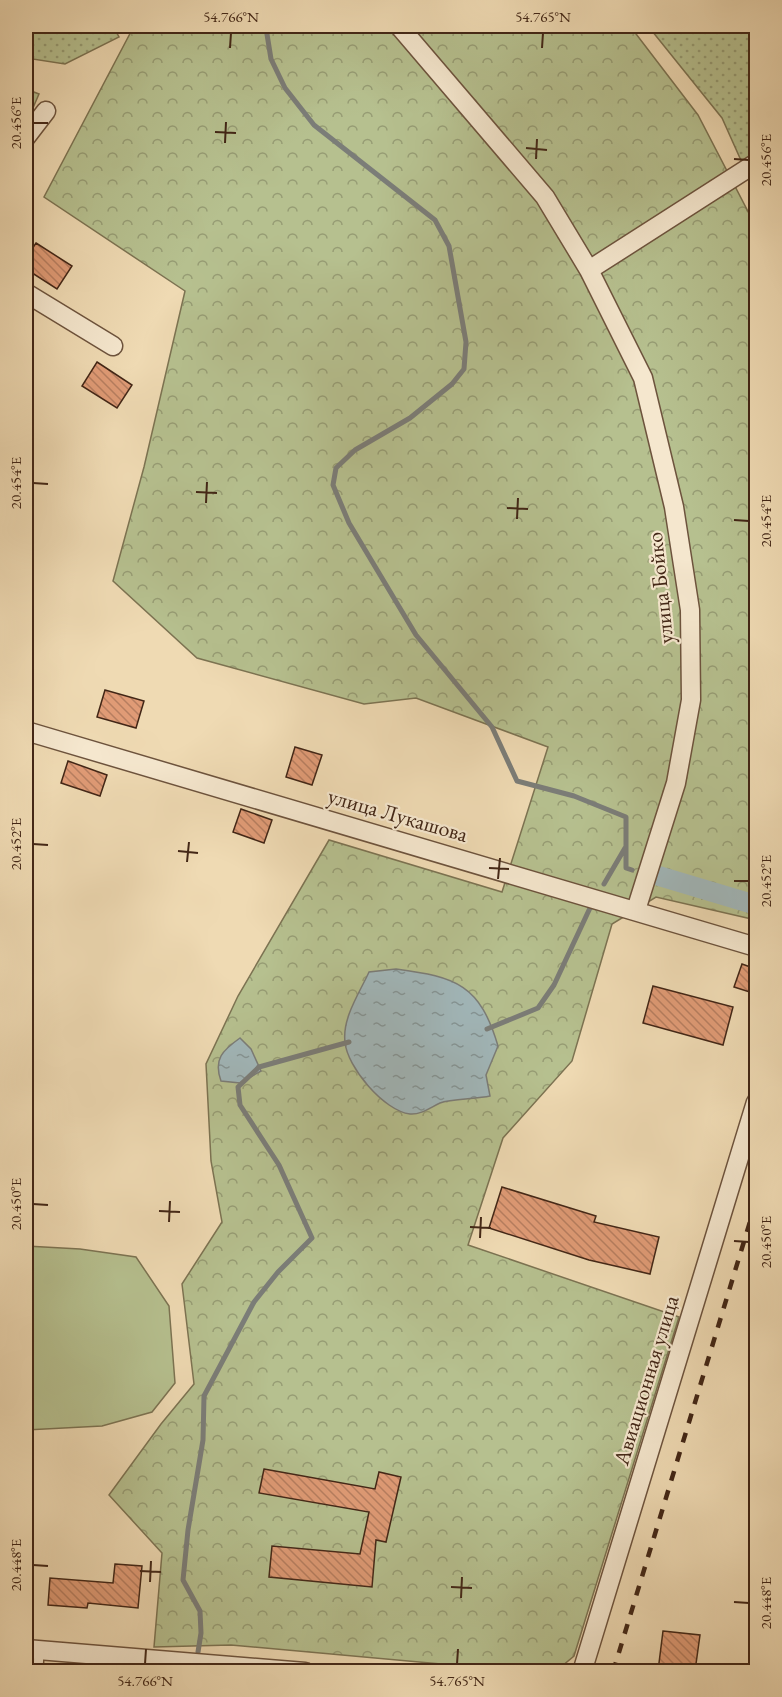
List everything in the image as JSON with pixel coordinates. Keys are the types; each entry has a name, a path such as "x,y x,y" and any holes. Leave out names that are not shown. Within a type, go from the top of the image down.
{"street":[{"name":"улица Бойко","path":"399,26 545,197 589,270 644,378 674,507 690,610 691,700 676,783 636,910"},
{"path":"26,136 46,111"},
{"path":"589,270 756,163"},
{"path":"26,293 113,346"},
{"name":"улица Лукашова","path":"26,731 756,946"},
{"name":"Авиационная улица","path":"582,1671 756,1102"},
{"path":"32,1650 305,1671"}],"lane":[{"path":"32,1650 38,1671"}],"green space":[{"path":"26,26 113,26 119,37 65,64 33,59 26,83"},
{"path":"134,26 630,26 698,115 756,227 756,920 656,897 612,924 572,1061 503,1138 468,1245 679,1317 574,1656 556,1671 519,1671 231,1645 154,1647 162,1553 109,1495 161,1424 194,1384 182,1284 222,1222 211,1161 206,1064 238,996 329,840 502,892 548,747 416,698 364,704 197,658 113,581 144,467 185,291 44,197"},
{"path":"648,26 756,26 756,194 722,118"},
{"path":"26,89 39,94 26,124"},
{"path":"26,1246 80,1249 136,1257 169,1306 175,1383 152,1412 102,1426 26,1430"}],"water":[{"path":"396,969 450,981 474,997 483,1009 498,1046 486,1075 490,1096 440,1103 422,1112 410,1114 389,1105 368,1086 347,1052 346,1024 369,972"},
{"path":"240,1038 251,1049 261,1071 240,1083 221,1081 218,1067 221,1056"}],"building":[{"path":"36,243 72,266 57,289 26,269 26,258"},
{"path":"97,362 132,385 117,408 82,386"},
{"path":"105,690 144,701 136,728 97,717"},
{"path":"295,747 322,755 312,785 286,777"},
{"path":"68,761 107,775 100,796 61,783"},
{"path":"241,809 272,820 264,843 233,832"},
{"path":"742,964 756,969 756,994 734,987"},
{"path":"653,986 733,1007 723,1045 643,1023"},
{"path":"502,1187 596,1216 594,1222 659,1237 650,1274 589,1260 489,1228"},
{"path":"264,1469 375,1489 379,1472 401,1477 386,1542 376,1540 372,1587 269,1577 272,1546 360,1554 369,1512 259,1493"},
{"path":"115,1564 142,1566 138,1608 88,1603 87,1608 48,1605 50,1578 113,1583"},
{"path":"663,1631 700,1635 695,1671 658,1671"}],"waterway":[{"path":"266,28 271,59 285,88 314,125 435,220 449,246 466,342 464,369 452,384 410,418 355,450 336,468 333,485 349,523 416,635 492,727 517,781 574,796 626,817 626,868 632,870"},
{"path":"604,884 625,848"},
{"path":"659,876 756,905"},
{"path":"487,1029 538,1008 554,985 590,908"},
{"path":"198,1652 201,1633 200,1611 183,1580 188,1530 203,1440 204,1396 254,1302 278,1272 312,1238 279,1165 240,1105 238,1087 259,1067 349,1042"}],"railway":[{"path":"613,1672 756,1202"}]}
